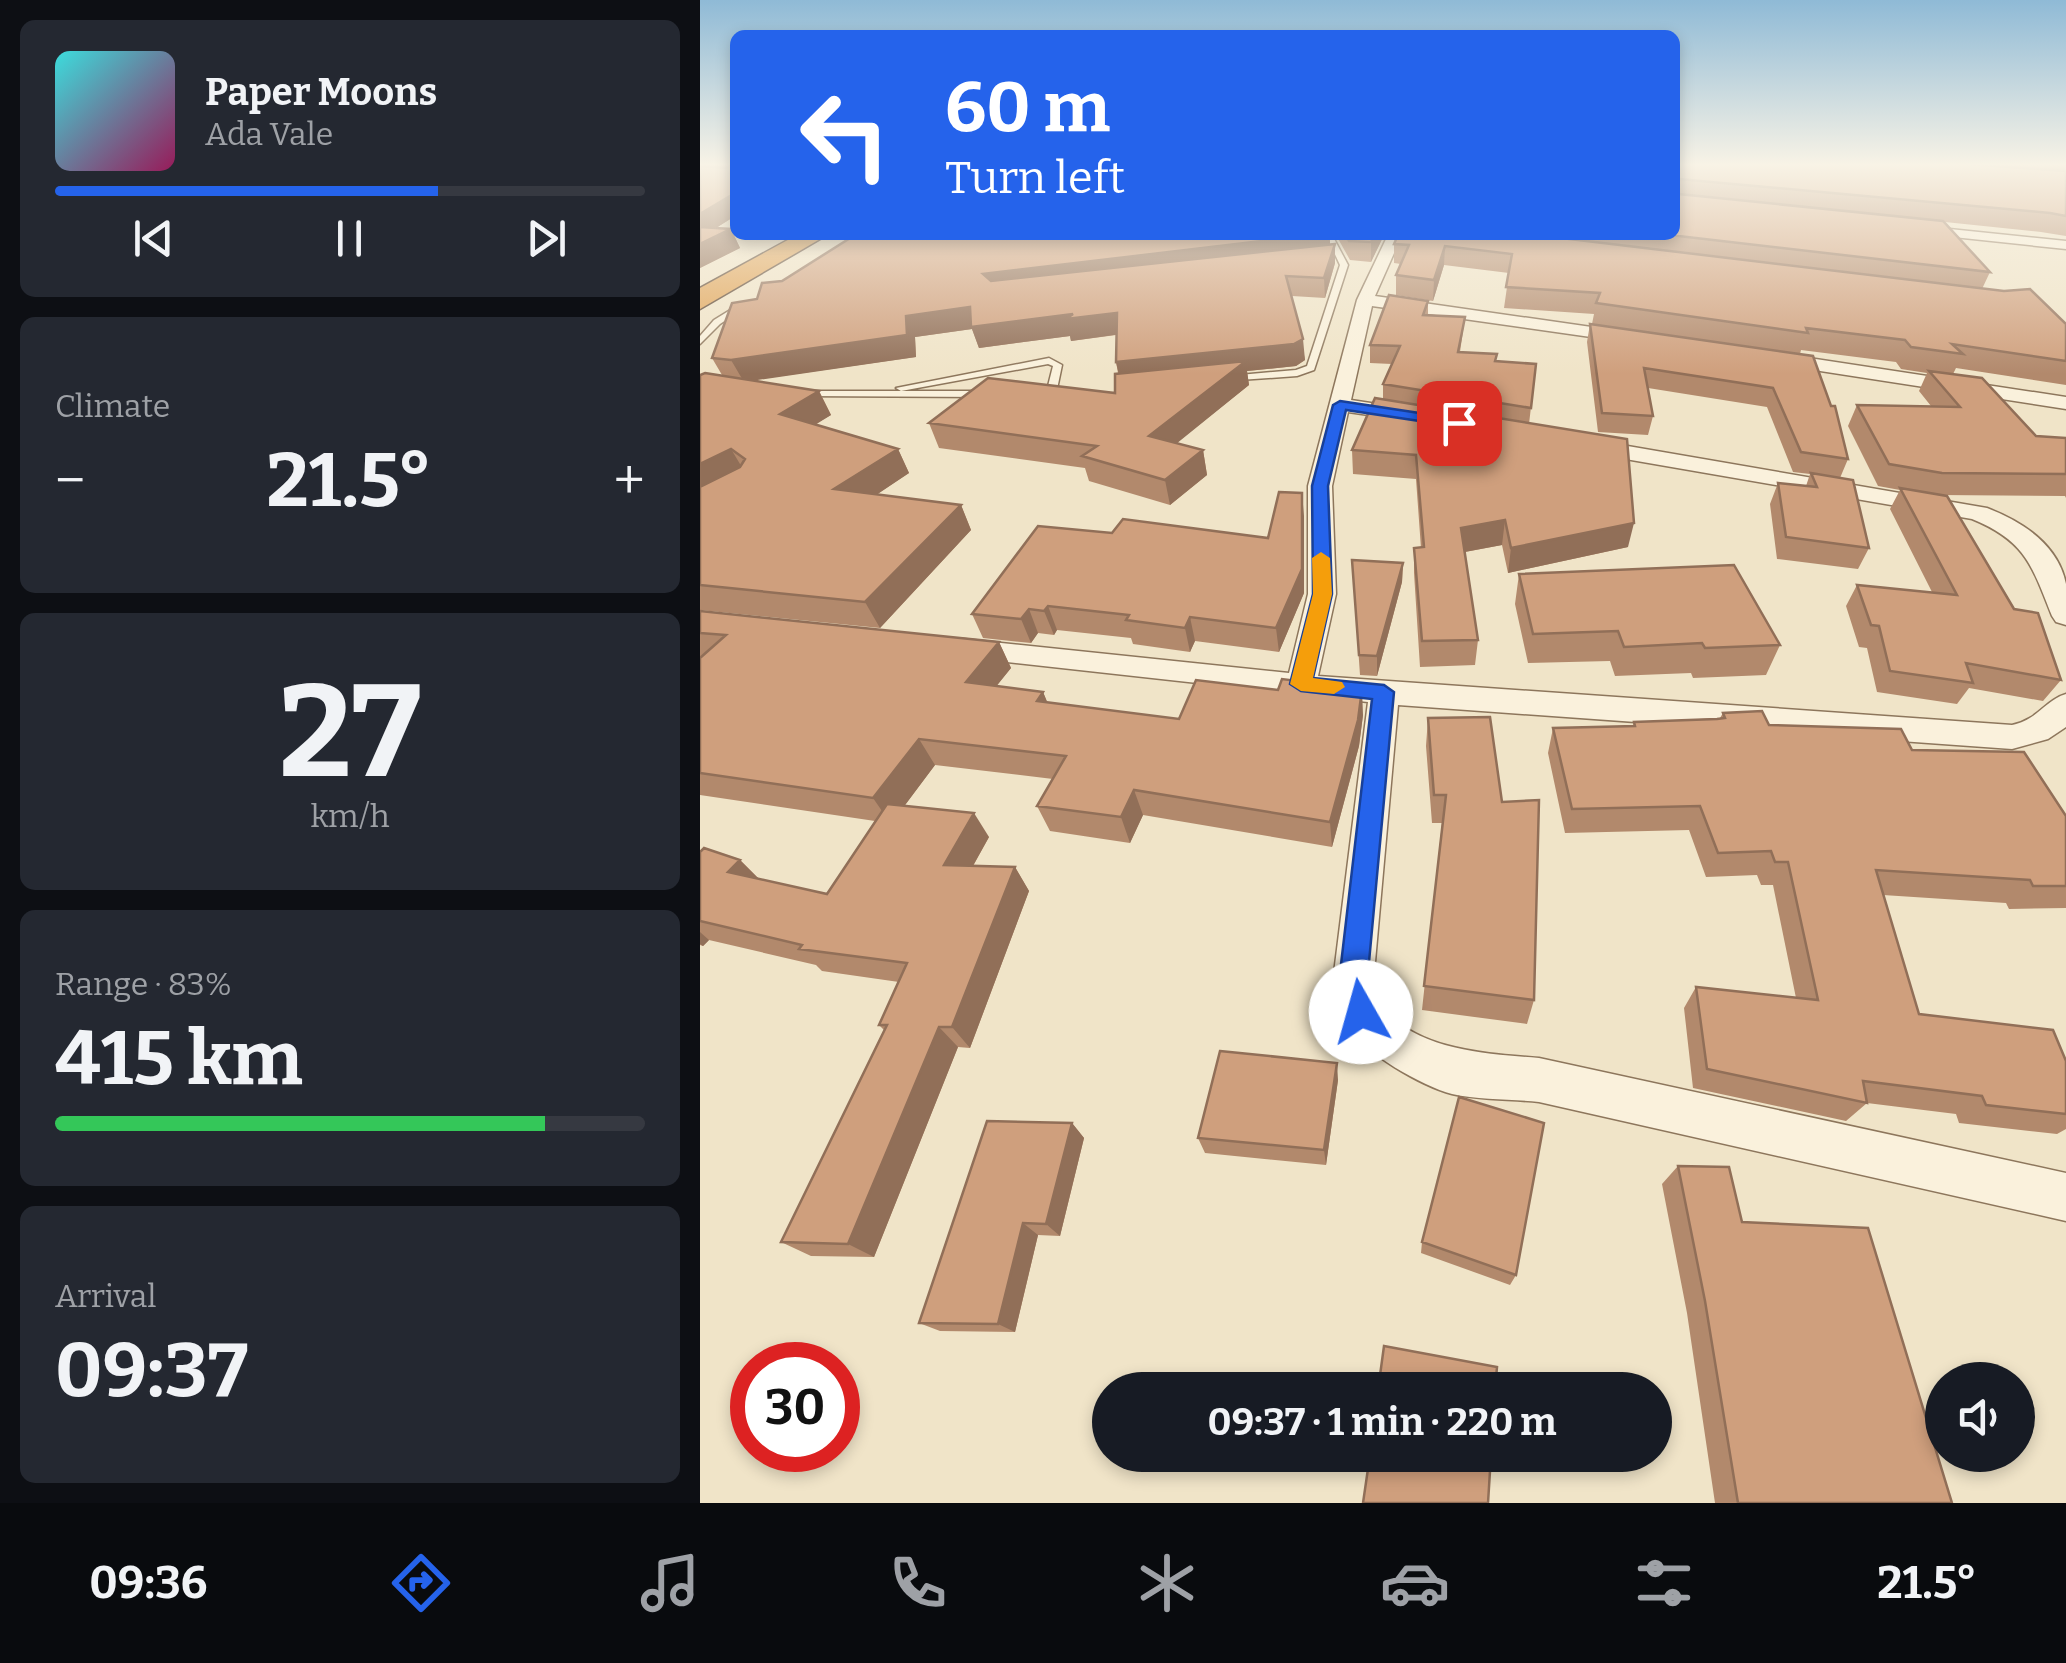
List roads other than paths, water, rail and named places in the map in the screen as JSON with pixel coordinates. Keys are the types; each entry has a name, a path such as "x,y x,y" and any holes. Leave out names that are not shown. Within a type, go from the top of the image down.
{"highway":[{"path":"700,300 806,240"}],"street":[{"path":"1965,234 2066,245"},
{"path":"1301,684 1322,594 1320,486 1366,300 1393,240"},
{"path":"1366,300 1657,342"},
{"path":"1754,356 2066,403"},
{"path":"1340,405 1441,420"},
{"path":"1568,443 1978,514 2004,522 2034,543 2066,616"},
{"path":"928,646 1384,692 2012,737 2036,732 2056,722 2066,705"},
{"path":"1384,692 1354,973 1361,1012 1386,1038 1452,1072 1539,1080 2066,1198"}],"lane":[{"path":"1222,379 1296,374 1311,368 1344,265 1331,240"},
{"path":"1321,259 1340,257"},
{"path":"700,341 717,322 760,297"},
{"path":"864,395 1048,361 1058,365 1052,394"},
{"path":"795,394 995,394"},
{"path":"1033,394 1066,394"}]}
